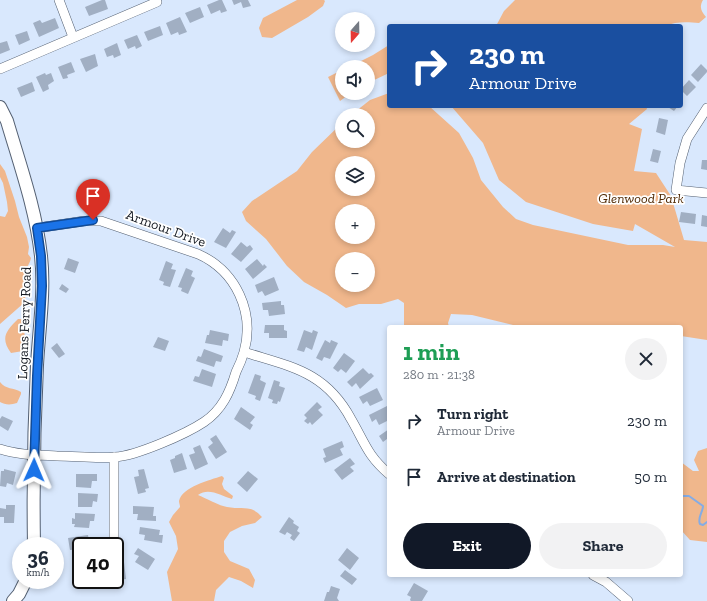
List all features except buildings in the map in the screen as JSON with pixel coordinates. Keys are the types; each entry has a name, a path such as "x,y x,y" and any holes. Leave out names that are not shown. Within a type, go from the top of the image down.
{"street":[{"path":"59,0 73,37"},
{"path":"0,69 158,1"},
{"name":"Logans Ferry Road","path":"0,107 8,126 34,216 41,256 42,281 34,455 34,537"},
{"path":"707,108 686,139 680,163 676,190 707,193"},
{"name":"Armour Drive","path":"0,449 13,453 34,455 114,458 141,451 205,422 217,412 227,396 244,352 247,327 242,301 232,281 211,261 198,254 101,221 84,221 37,228"},
{"path":"244,352 298,369 324,384 347,411 369,454 387,472"},
{"path":"114,458 114,537"},
{"path":"597,577 606,582 628,601"},
{"path":"13,601 22,589"}],"green space":[{"path":"297,0 325,1 323,6 308,17 272,38 262,37 259,28 263,18"},
{"path":"515,0 703,0 701,9 706,17 699,23 687,22 670,24 497,24 504,11"},
{"path":"387,46 387,74 375,80 375,60 363,60"},
{"path":"335,74 335,91 328,77"},
{"name":"Glenwood Park","path":"387,94 387,108 431,108 459,133 473,158 481,180 503,207 516,219 533,225 628,245 663,245 675,247 635,224 633,231 593,224 526,202 499,180 483,143 453,108 647,108 629,124 642,129 634,171 656,173 671,196 684,240 707,242 707,340 683,336 683,325 513,325 472,315 451,314 448,325 404,325 404,303 398,299 381,304 359,304 346,308 304,282 287,266 266,239 246,221 242,212 252,201 297,171 312,152 335,130 335,148 375,148 375,108 360,108 370,100 375,100 375,98"},
{"path":"0,164 5,171 19,217 27,237 29,247 28,254 31,258 25,273 25,302 0,324 0,216 5,217 8,211 3,183 0,177"},
{"path":"18,319 21,319 25,335 24,347 23,351 11,353 5,339 10,327"},
{"path":"0,382 2,385 21,392 17,403 4,404 0,402"},
{"path":"707,448 707,542 690,540 683,532 683,464 693,471 699,471 694,460 698,451"},
{"path":"222,476 224,478 222,484 224,489 233,496 232,499 211,492 198,495 224,506 254,510 262,517 255,523 242,526 230,532 224,541 224,552 230,561 249,569 255,580 253,588 241,581 229,577 216,590 214,601 172,601 167,572 178,549 176,536 169,522 180,507 179,501 185,492 197,485"}],"waterway":[{"path":"683,496 689,496 703,506 699,522 703,525 707,522"}],"route":[{"path":"34,470 42,286 42,266 37,228 93,220"}]}
